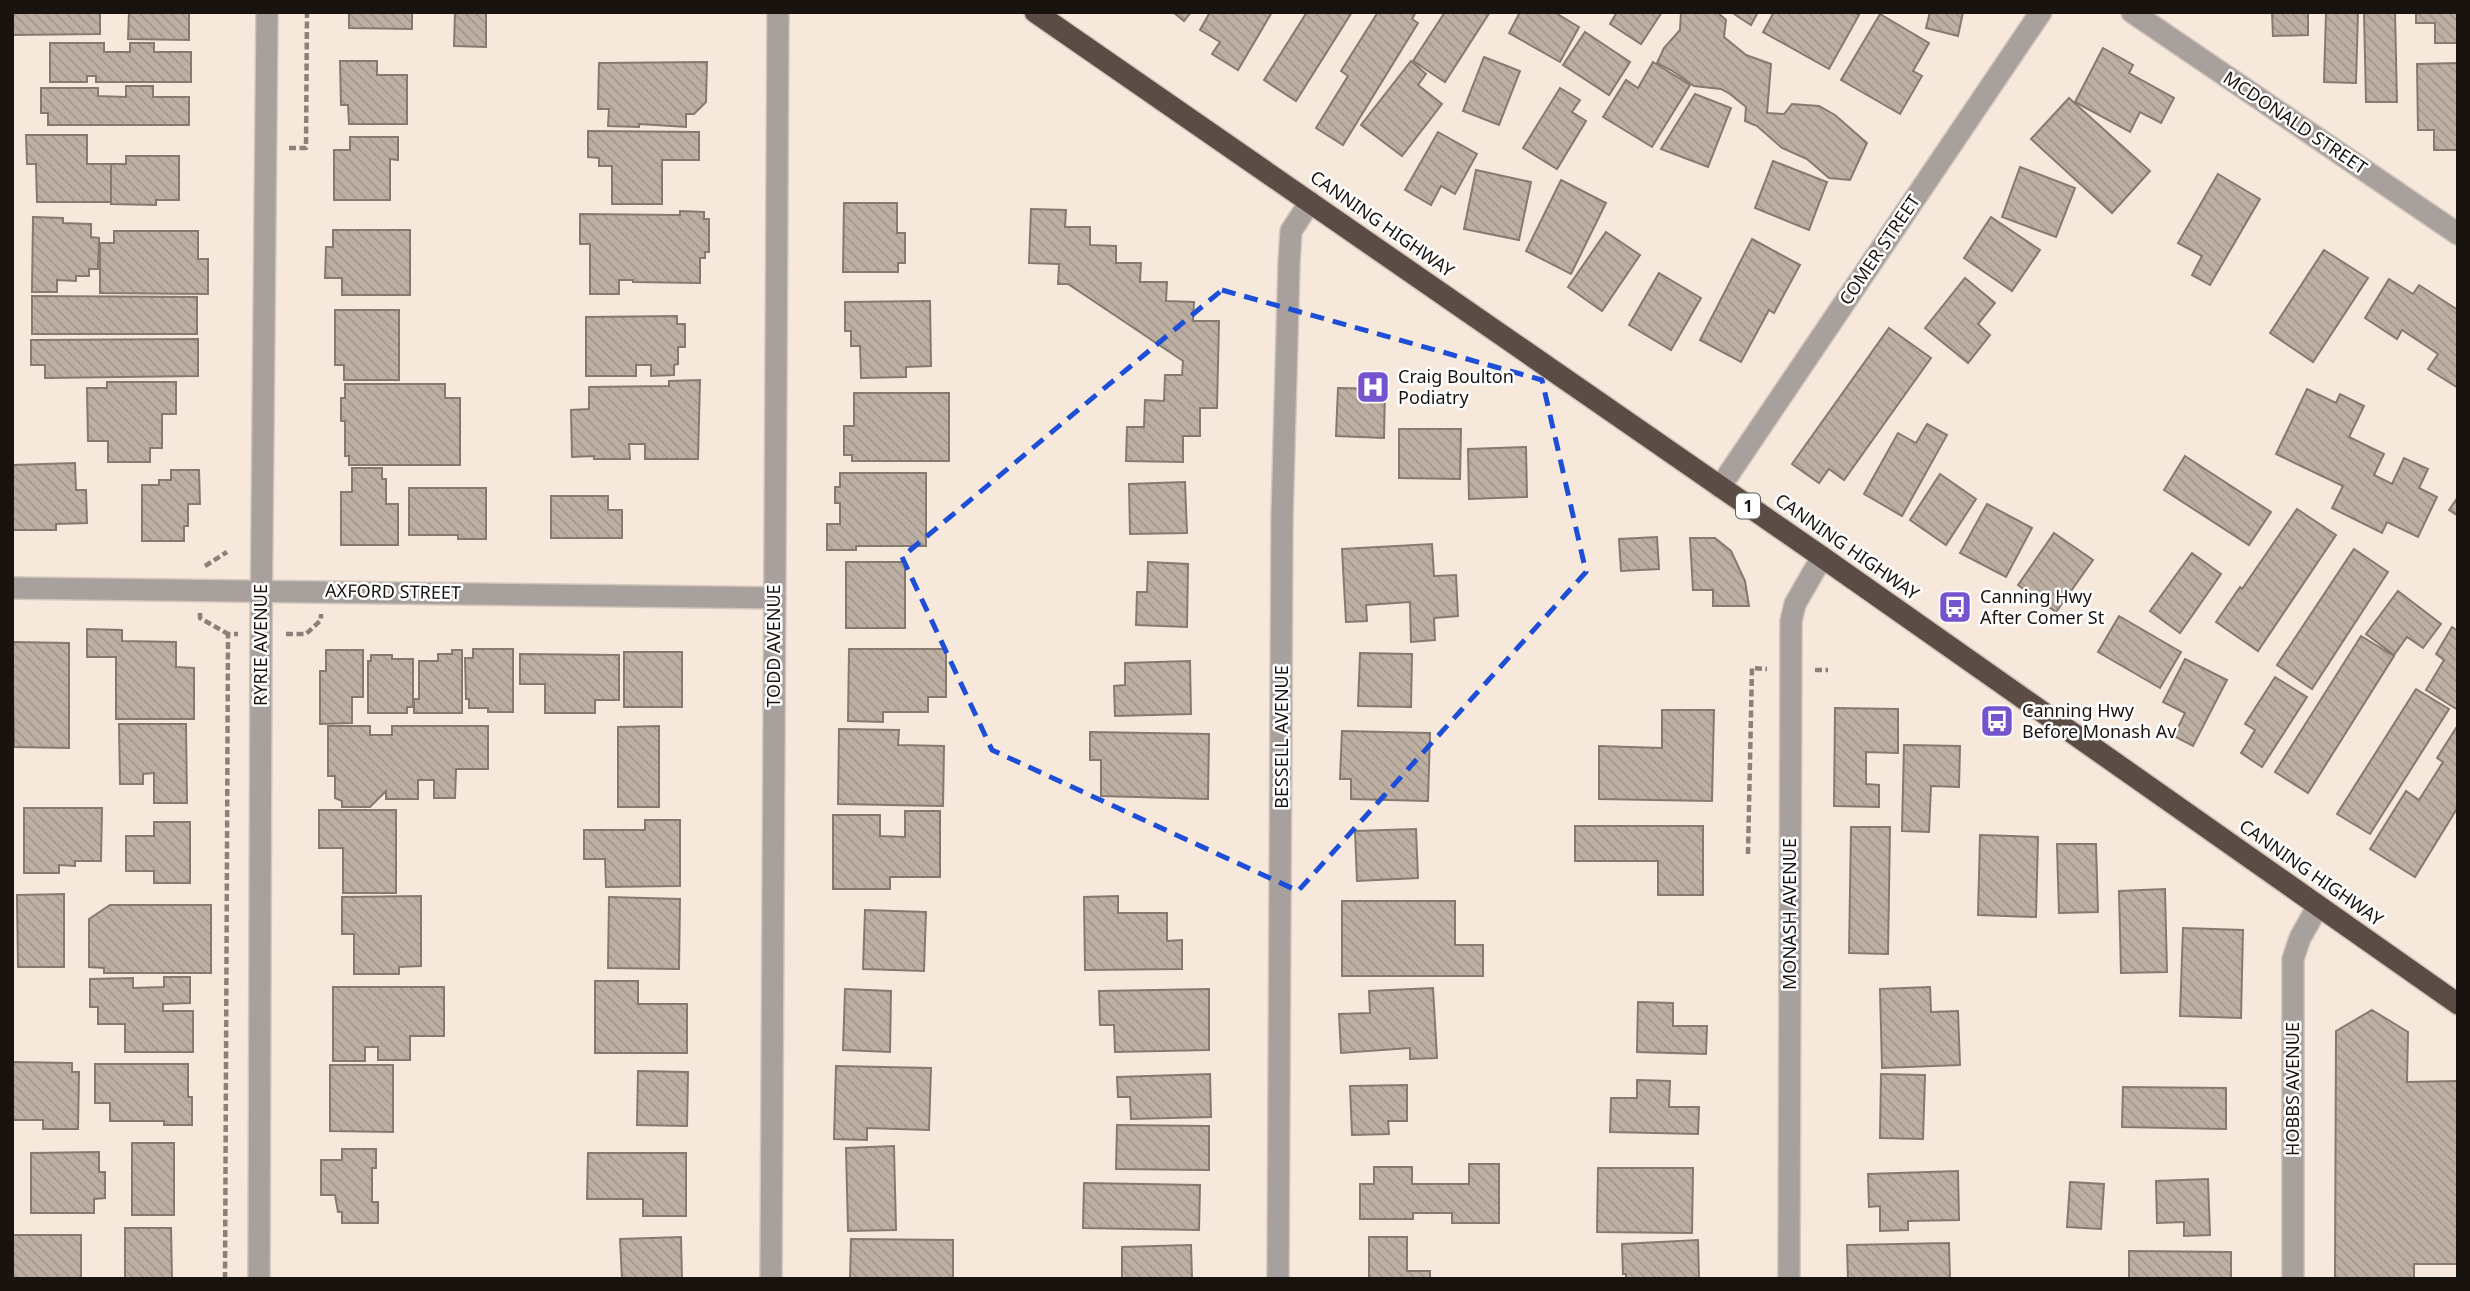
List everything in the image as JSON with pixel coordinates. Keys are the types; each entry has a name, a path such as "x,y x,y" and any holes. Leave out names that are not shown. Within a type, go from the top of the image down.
{"highway":[{"name":"CANNING HIGHWAY","path":"1035,12 1822,557 2458,1004"}],"street":[{"name":"RYRIE AVENUE","path":"259,1279 267,12"},
{"name":"TODD AVENUE","path":"771,1279 778,12"},
{"name":"COMER STREET","path":"1720,487 2041,12"},
{"name":"MCDONALD STREET","path":"2132,12 2458,234"},
{"name":"BESSELL AVENUE","path":"1278,1279 1282,518 1289,255 1291,231 1310,202"},
{"name":"MONASH AVENUE","path":"1789,1279 1791,621 1795,604 1822,557"},
{"name":"AXFORD STREET","path":"12,588 775,598"},
{"name":"HOBBS AVENUE","path":"2293,1279 2293,959 2300,938 2318,906"}],"path":[{"path":"266,148 306,148 307,12"},
{"path":"1748,853 1752,668 1828,670"}],"highlighted area":[{"path":"1222,290 1542,380 1586,572 1298,891 992,750 902,557"}],"building":[{"path":"12,12 100,12 100,34 12,35"},
{"path":"129,12 189,12 189,40 128,39"},
{"path":"349,12 412,12 412,29 349,28"},
{"path":"455,12 490,12 486,13 486,47 454,46"},
{"path":"1173,12 1191,12 1184,21"},
{"path":"1210,12 1272,12 1238,70 1212,54 1220,42 1200,30"},
{"path":"1307,12 1352,12 1296,101 1264,80"},
{"path":"1378,12 1416,12 1412,19 1418,23 1343,145 1316,128 1348,76 1341,71"},
{"path":"1445,12 1490,12 1445,82 1413,61"},
{"path":"1520,12 1554,12 1579,27 1560,62 1509,33"},
{"path":"1617,12 1662,12 1641,44 1610,24"},
{"path":"1681,12 1717,12 1726,20 1724,37 1746,55 1771,64 1767,113 1784,114 1792,104 1819,106 1835,115 1867,143 1850,180 1829,178 1807,159 1782,148 1757,126 1745,121 1746,107 1730,94 1721,89 1694,86 1657,63 1664,48 1680,30"},
{"path":"1731,12 1758,12 1751,25"},
{"path":"1774,12 1853,12 1859,15 1829,69 1763,32"},
{"path":"1930,12 1963,12 1958,36 1926,28"},
{"path":"2272,12 2308,12 2308,35 2273,36"},
{"path":"2326,12 2358,12 2356,83 2324,82"},
{"path":"2364,12 2395,12 2397,102 2366,102"},
{"path":"2416,12 2457,12 2457,43 2435,43 2435,23 2416,23"},
{"path":"1880,14 1929,43 1913,71 1922,76 1900,114 1841,80"},
{"path":"1585,32 1630,62 1609,95 1563,65"},
{"path":"50,43 104,43 104,52 130,52 130,43 154,43 154,52 191,52 191,82 96,82 96,76 87,76 87,82 50,82"},
{"path":"2103,48 2133,65 2129,73 2174,98 2161,123 2140,112 2130,132 2075,102"},
{"path":"1484,57 1520,71 1499,125 1463,111"},
{"path":"340,61 377,61 377,75 407,75 407,124 349,124 348,105 341,105"},
{"path":"1411,61 1426,74 1418,85 1442,104 1402,156 1361,125"},
{"path":"707,62 706,102 694,114 686,114 686,127 639,124 639,127 608,126 609,109 598,109 599,63"},
{"path":"1653,62 1690,85 1652,147 1603,117 1626,80 1638,88"},
{"path":"2458,63 2458,150 2434,150 2434,130 2418,130 2417,64"},
{"path":"126,86 153,86 153,97 189,97 189,125 48,125 48,113 41,113 41,88 98,88 98,96 126,97"},
{"path":"1560,88 1580,100 1572,112 1586,121 1557,169 1523,148"},
{"path":"1695,94 1731,108 1708,167 1661,149"},
{"path":"2069,98 2150,171 2112,213 2031,139"},
{"path":"588,131 699,132 699,160 662,160 662,204 612,204 612,166 599,166 599,158 588,157"},
{"path":"1438,132 1477,154 1455,194 1441,186 1431,205 1405,190"},
{"path":"26,135 87,135 87,164 111,164 111,202 37,202 36,164 27,164"},
{"path":"350,137 398,137 398,160 390,159 390,200 334,200 334,150 350,150"},
{"path":"126,156 179,156 179,200 156,200 156,205 111,204 111,164 126,164"},
{"path":"1773,161 1827,182 1809,230 1755,208"},
{"path":"2020,167 2075,188 2056,237 2002,217"},
{"path":"1476,170 1531,182 1519,240 1464,229"},
{"path":"2218,174 2260,199 2210,285 2192,275 2202,256 2178,243"},
{"path":"1561,180 1606,203 1571,274 1526,251"},
{"path":"844,203 897,203 897,233 905,233 905,263 898,263 898,272 843,272"},
{"path":"1031,209 1066,210 1065,227 1090,227 1090,245 1116,246 1116,263 1141,263 1140,282 1167,282 1166,301 1194,302 1193,321 1219,321 1217,408 1200,408 1200,436 1183,436 1183,462 1126,461 1127,427 1144,427 1145,400 1164,401 1165,375 1182,375 1183,361 1068,284 1058,284 1059,264 1029,263"},
{"path":"680,211 704,212 704,219 709,219 709,252 705,252 705,258 700,258 700,283 619,280 619,294 590,294 590,244 580,244 580,214 680,215"},
{"path":"33,217 63,218 63,223 91,224 91,237 99,238 98,269 89,269 89,276 76,276 76,281 57,280 57,292 32,292"},
{"path":"1991,217 2040,250 2012,291 1964,258"},
{"path":"333,230 410,230 410,295 342,295 342,278 325,278 326,247 333,247"},
{"path":"114,231 198,231 198,259 208,259 208,294 100,293 100,243 114,243"},
{"path":"1606,232 1640,255 1602,311 1568,287"},
{"path":"1752,239 1800,265 1774,313 1769,310 1741,362 1700,340"},
{"path":"2324,250 2368,278 2313,362 2270,333"},
{"path":"1659,273 1701,298 1671,350 1629,325"},
{"path":"1965,278 1995,303 1978,324 1990,335 1968,363 1925,328"},
{"path":"2389,279 2413,294 2419,285 2458,310 2458,388 2428,369 2438,354 2402,330 2397,339 2365,318"},
{"path":"32,296 197,297 197,334 32,334"},
{"path":"930,301 931,366 906,367 906,377 861,378 860,346 851,346 851,331 845,331 845,302"},
{"path":"335,310 399,310 399,380 344,380 344,365 335,365"},
{"path":"677,316 677,324 685,324 685,347 678,347 678,364 674,365 674,375 651,376 651,365 636,365 636,376 586,376 586,317"},
{"path":"1889,328 1931,358 1844,480 1829,469 1819,483 1792,464"},
{"path":"198,339 198,376 45,378 45,365 31,365 31,340"},
{"path":"700,380 698,459 645,459 645,444 629,444 630,459 572,457 571,410 589,409 589,387 669,386 669,381"},
{"path":"107,382 176,382 176,414 162,414 162,448 150,448 150,462 108,462 108,441 88,441 87,388 107,388"},
{"path":"345,384 445,384 445,398 460,398 460,465 349,465 349,456 345,456 345,421 341,421 341,398 345,398"},
{"path":"1338,388 1385,389 1384,438 1336,436"},
{"path":"2307,389 2336,403 2340,394 2364,406 2349,437 2384,454 2374,475 2392,484 2404,458 2428,469 2419,488 2437,497 2418,537 2387,522 2382,533 2332,508 2343,486 2276,454"},
{"path":"854,393 949,393 949,461 852,461 852,455 844,455 844,426 854,426"},
{"path":"1927,424 1947,435 1902,516 1864,494 1898,433 1916,443"},
{"path":"1399,429 1461,429 1460,479 1399,478"},
{"path":"1526,447 1527,497 1469,499 1468,449"},
{"path":"2185,456 2271,512 2249,545 2164,490"},
{"path":"75,463 76,490 86,490 87,523 56,524 56,530 12,530 12,465"},
{"path":"352,468 382,468 382,479 386,479 386,504 398,504 398,545 341,545 341,492 352,492"},
{"path":"171,470 199,470 200,504 188,504 188,526 184,526 184,541 142,541 142,485 159,485 159,480 171,480"},
{"path":"840,473 926,473 926,546 856,546 856,550 827,550 827,524 840,524 840,503 835,503 835,487 840,487"},
{"path":"1940,474 1976,499 1946,545 1910,520"},
{"path":"1185,482 1187,533 1130,534 1129,484"},
{"path":"409,488 486,488 486,539 458,539 458,535 409,535"},
{"path":"551,496 608,496 608,510 622,510 622,538 551,538"},
{"path":"2458,497 2458,516 2449,510"},
{"path":"1987,504 2032,528 2006,577 1960,553"},
{"path":"2297,509 2336,535 2258,651 2216,622"},
{"path":"2054,533 2093,560 2056,612 2018,585"},
{"path":"1657,537 1659,569 1621,571 1619,539"},
{"path":"1690,538 1715,538 1731,551 1745,581 1749,606 1713,606 1713,590 1693,590"},
{"path":"1432,544 1434,576 1456,575 1458,616 1434,618 1435,640 1411,642 1410,602 1366,605 1367,621 1346,622 1342,549"},
{"path":"2354,549 2388,572 2312,689 2277,665"},
{"path":"2192,553 2221,574 2180,633 2150,611"},
{"path":"846,562 905,562 905,628 846,628"},
{"path":"1148,562 1188,564 1187,627 1136,625 1137,592 1147,592"},
{"path":"2398,591 2441,624 2423,648 2407,637 2394,655 2366,634"},
{"path":"2119,616 2181,652 2160,688 2098,652"},
{"path":"2452,627 2458,631 2458,710 2426,690 2444,660 2436,654"},
{"path":"87,629 122,630 122,641 176,642 176,667 194,668 194,719 116,719 116,657 87,657"},
{"path":"2361,636 2394,656 2308,793 2275,772"},
{"path":"12,642 69,643 69,748 14,747"},
{"path":"473,649 513,649 513,712 488,712 488,708 469,708 469,699 466,699 465,658 473,658"},
{"path":"849,649 946,649 946,697 928,697 928,712 883,712 883,722 848,721"},
{"path":"326,650 363,650 363,697 352,697 352,723 320,724 320,671 326,671"},
{"path":"452,650 462,650 462,713 414,713 414,699 419,699 419,661 438,661 438,654 452,654"},
{"path":"624,652 682,652 682,707 624,707"},
{"path":"1360,653 1412,654 1411,707 1358,706"},
{"path":"520,654 619,655 619,700 595,700 595,713 545,713 545,684 520,684"},
{"path":"371,655 413,659 413,707 407,707 407,713 368,713 368,661 371,661"},
{"path":"2185,659 2227,680 2193,746 2174,736 2185,713 2163,702"},
{"path":"1190,661 1191,714 1115,716 1114,686 1125,685 1125,663"},
{"path":"2275,677 2307,697 2262,767 2241,753 2255,730 2245,724"},
{"path":"2416,689 2449,709 2370,834 2337,814"},
{"path":"1835,708 1898,709 1898,753 1866,752 1866,784 1879,785 1879,807 1834,806"},
{"path":"1662,710 1714,710 1712,801 1599,799 1599,746 1662,748"},
{"path":"119,724 186,724 187,803 154,803 154,773 143,774 143,784 120,784"},
{"path":"2458,725 2458,807 2415,877 2370,849 2406,791 2419,800 2443,762 2437,758"},
{"path":"328,726 370,726 370,735 392,735 392,726 488,726 488,769 456,769 455,798 434,798 434,780 418,780 418,799 386,799 386,791 370,807 342,807 342,801 335,798 335,776 328,776"},
{"path":"659,726 659,807 618,807 618,727"},
{"path":"839,729 899,730 898,745 944,746 943,806 838,804"},
{"path":"1342,731 1430,733 1428,801 1351,799 1351,779 1340,779"},
{"path":"1090,732 1209,734 1208,799 1101,796 1101,760 1090,760"},
{"path":"1904,745 1960,746 1959,787 1931,786 1929,832 1902,831"},
{"path":"24,808 102,808 101,861 75,861 75,866 59,865 59,873 24,873"},
{"path":"319,810 396,810 396,893 343,893 343,848 319,848"},
{"path":"905,811 940,811 940,877 890,877 890,889 833,889 833,815 880,815 880,836 905,837"},
{"path":"645,820 680,820 680,886 606,887 605,859 584,859 584,830 645,830"},
{"path":"154,822 190,822 190,883 154,883 154,871 126,871 126,836 154,836"},
{"path":"1575,826 1703,826 1703,895 1658,895 1658,861 1575,861"},
{"path":"1851,827 1890,827 1888,954 1849,953"},
{"path":"1416,829 1418,878 1357,881 1355,831"},
{"path":"1980,835 2038,837 2036,917 1978,915"},
{"path":"2057,844 2096,844 2098,912 2059,913"},
{"path":"2165,889 2167,972 2121,973 2119,891"},
{"path":"64,894 64,967 18,967 17,895"},
{"path":"421,896 421,966 399,967 399,974 354,974 354,934 342,934 342,897"},
{"path":"1118,896 1118,913 1167,913 1167,941 1182,940 1182,969 1085,970 1084,897"},
{"path":"609,897 680,899 679,969 608,968"},
{"path":"1342,901 1455,901 1455,945 1483,945 1483,976 1342,976"},
{"path":"110,905 211,905 211,973 104,973 104,968 89,967 89,919"},
{"path":"865,910 926,912 924,971 863,969"},
{"path":"2183,928 2243,930 2241,1018 2180,1016"},
{"path":"164,977 190,977 190,1003 163,1004 163,1011 193,1011 193,1052 125,1052 125,1024 98,1024 98,1007 90,1007 90,979 133,978 133,988 164,987"},
{"path":"595,981 638,981 638,1004 687,1004 687,1053 595,1053"},
{"path":"333,987 444,987 444,1036 410,1036 410,1060 378,1060 378,1047 365,1047 365,1061 333,1061"},
{"path":"1930,987 1931,1012 1958,1011 1960,1065 1882,1068 1880,989"},
{"path":"1433,988 1437,1058 1410,1059 1410,1048 1341,1053 1339,1014 1370,1013 1369,991"},
{"path":"845,989 891,991 890,1052 843,1050"},
{"path":"1209,989 1209,1050 1115,1052 1114,1025 1100,1025 1099,991"},
{"path":"1638,1002 1673,1003 1673,1026 1707,1026 1706,1054 1637,1052"},
{"path":"2372,1010 2408,1032 2407,1082 2458,1081 2458,1264 2414,1264 2414,1279 2335,1279 2336,1031"},
{"path":"12,1062 72,1063 72,1072 79,1072 78,1129 43,1129 43,1120 12,1120"},
{"path":"95,1064 188,1064 188,1097 192,1097 192,1125 164,1125 164,1121 110,1121 110,1103 95,1103"},
{"path":"330,1065 393,1065 393,1132 330,1131"},
{"path":"836,1066 931,1068 929,1130 867,1128 867,1140 834,1139"},
{"path":"638,1071 688,1072 687,1126 637,1125"},
{"path":"1210,1074 1211,1117 1131,1119 1130,1097 1118,1097 1117,1077"},
{"path":"1881,1074 1925,1075 1923,1139 1880,1138"},
{"path":"1637,1080 1670,1081 1669,1107 1699,1107 1698,1134 1610,1132 1611,1098 1637,1098"},
{"path":"1407,1085 1407,1121 1388,1121 1389,1134 1352,1135 1350,1086"},
{"path":"2123,1087 2226,1088 2226,1129 2122,1127"},
{"path":"1117,1125 1209,1126 1209,1170 1116,1169"},
{"path":"132,1143 174,1143 174,1215 132,1215"},
{"path":"894,1146 896,1230 848,1231 846,1148"},
{"path":"342,1149 376,1149 376,1168 372,1168 372,1202 378,1202 378,1223 342,1223 342,1212 338,1212 335,1195 321,1195 321,1160 342,1160"},
{"path":"99,1152 99,1172 105,1172 105,1198 94,1199 94,1213 31,1213 31,1153"},
{"path":"588,1153 686,1153 686,1216 643,1216 643,1199 587,1199"},
{"path":"1469,1164 1499,1164 1499,1223 1452,1223 1452,1213 1413,1213 1413,1219 1360,1219 1360,1184 1374,1184 1374,1167 1412,1167 1412,1184 1469,1184"},
{"path":"1598,1168 1693,1168 1692,1233 1597,1232"},
{"path":"1958,1171 1959,1220 1908,1221 1908,1230 1880,1231 1880,1206 1869,1207 1868,1174"},
{"path":"2208,1179 2210,1235 2184,1236 2184,1222 2157,1223 2156,1181"},
{"path":"2070,1182 2104,1184 2101,1229 2067,1227"},
{"path":"1084,1183 1200,1185 1199,1230 1083,1228"},
{"path":"125,1228 171,1228 172,1279 125,1279"},
{"path":"12,1235 81,1235 81,1279 12,1279"},
{"path":"681,1237 682,1279 622,1279 620,1239"},
{"path":"1369,1237 1407,1237 1407,1271 1430,1271 1430,1279 1369,1279"},
{"path":"851,1239 953,1240 953,1279 850,1279"},
{"path":"1698,1240 1699,1279 1626,1279 1626,1274 1623,1274 1622,1244"},
{"path":"1949,1243 1950,1279 1848,1279 1847,1245"},
{"path":"1191,1245 1192,1279 1122,1279 1122,1247"},
{"path":"2129,1251 2231,1252 2231,1279 2129,1279"}],"place":[{"name":"Craig Boulton Podiatry","path":"1373,387"},
{"name":"Canning Hwy After Comer St","path":"1955,607"},
{"name":"Canning Hwy Before Monash Av","path":"1997,721"}]}
